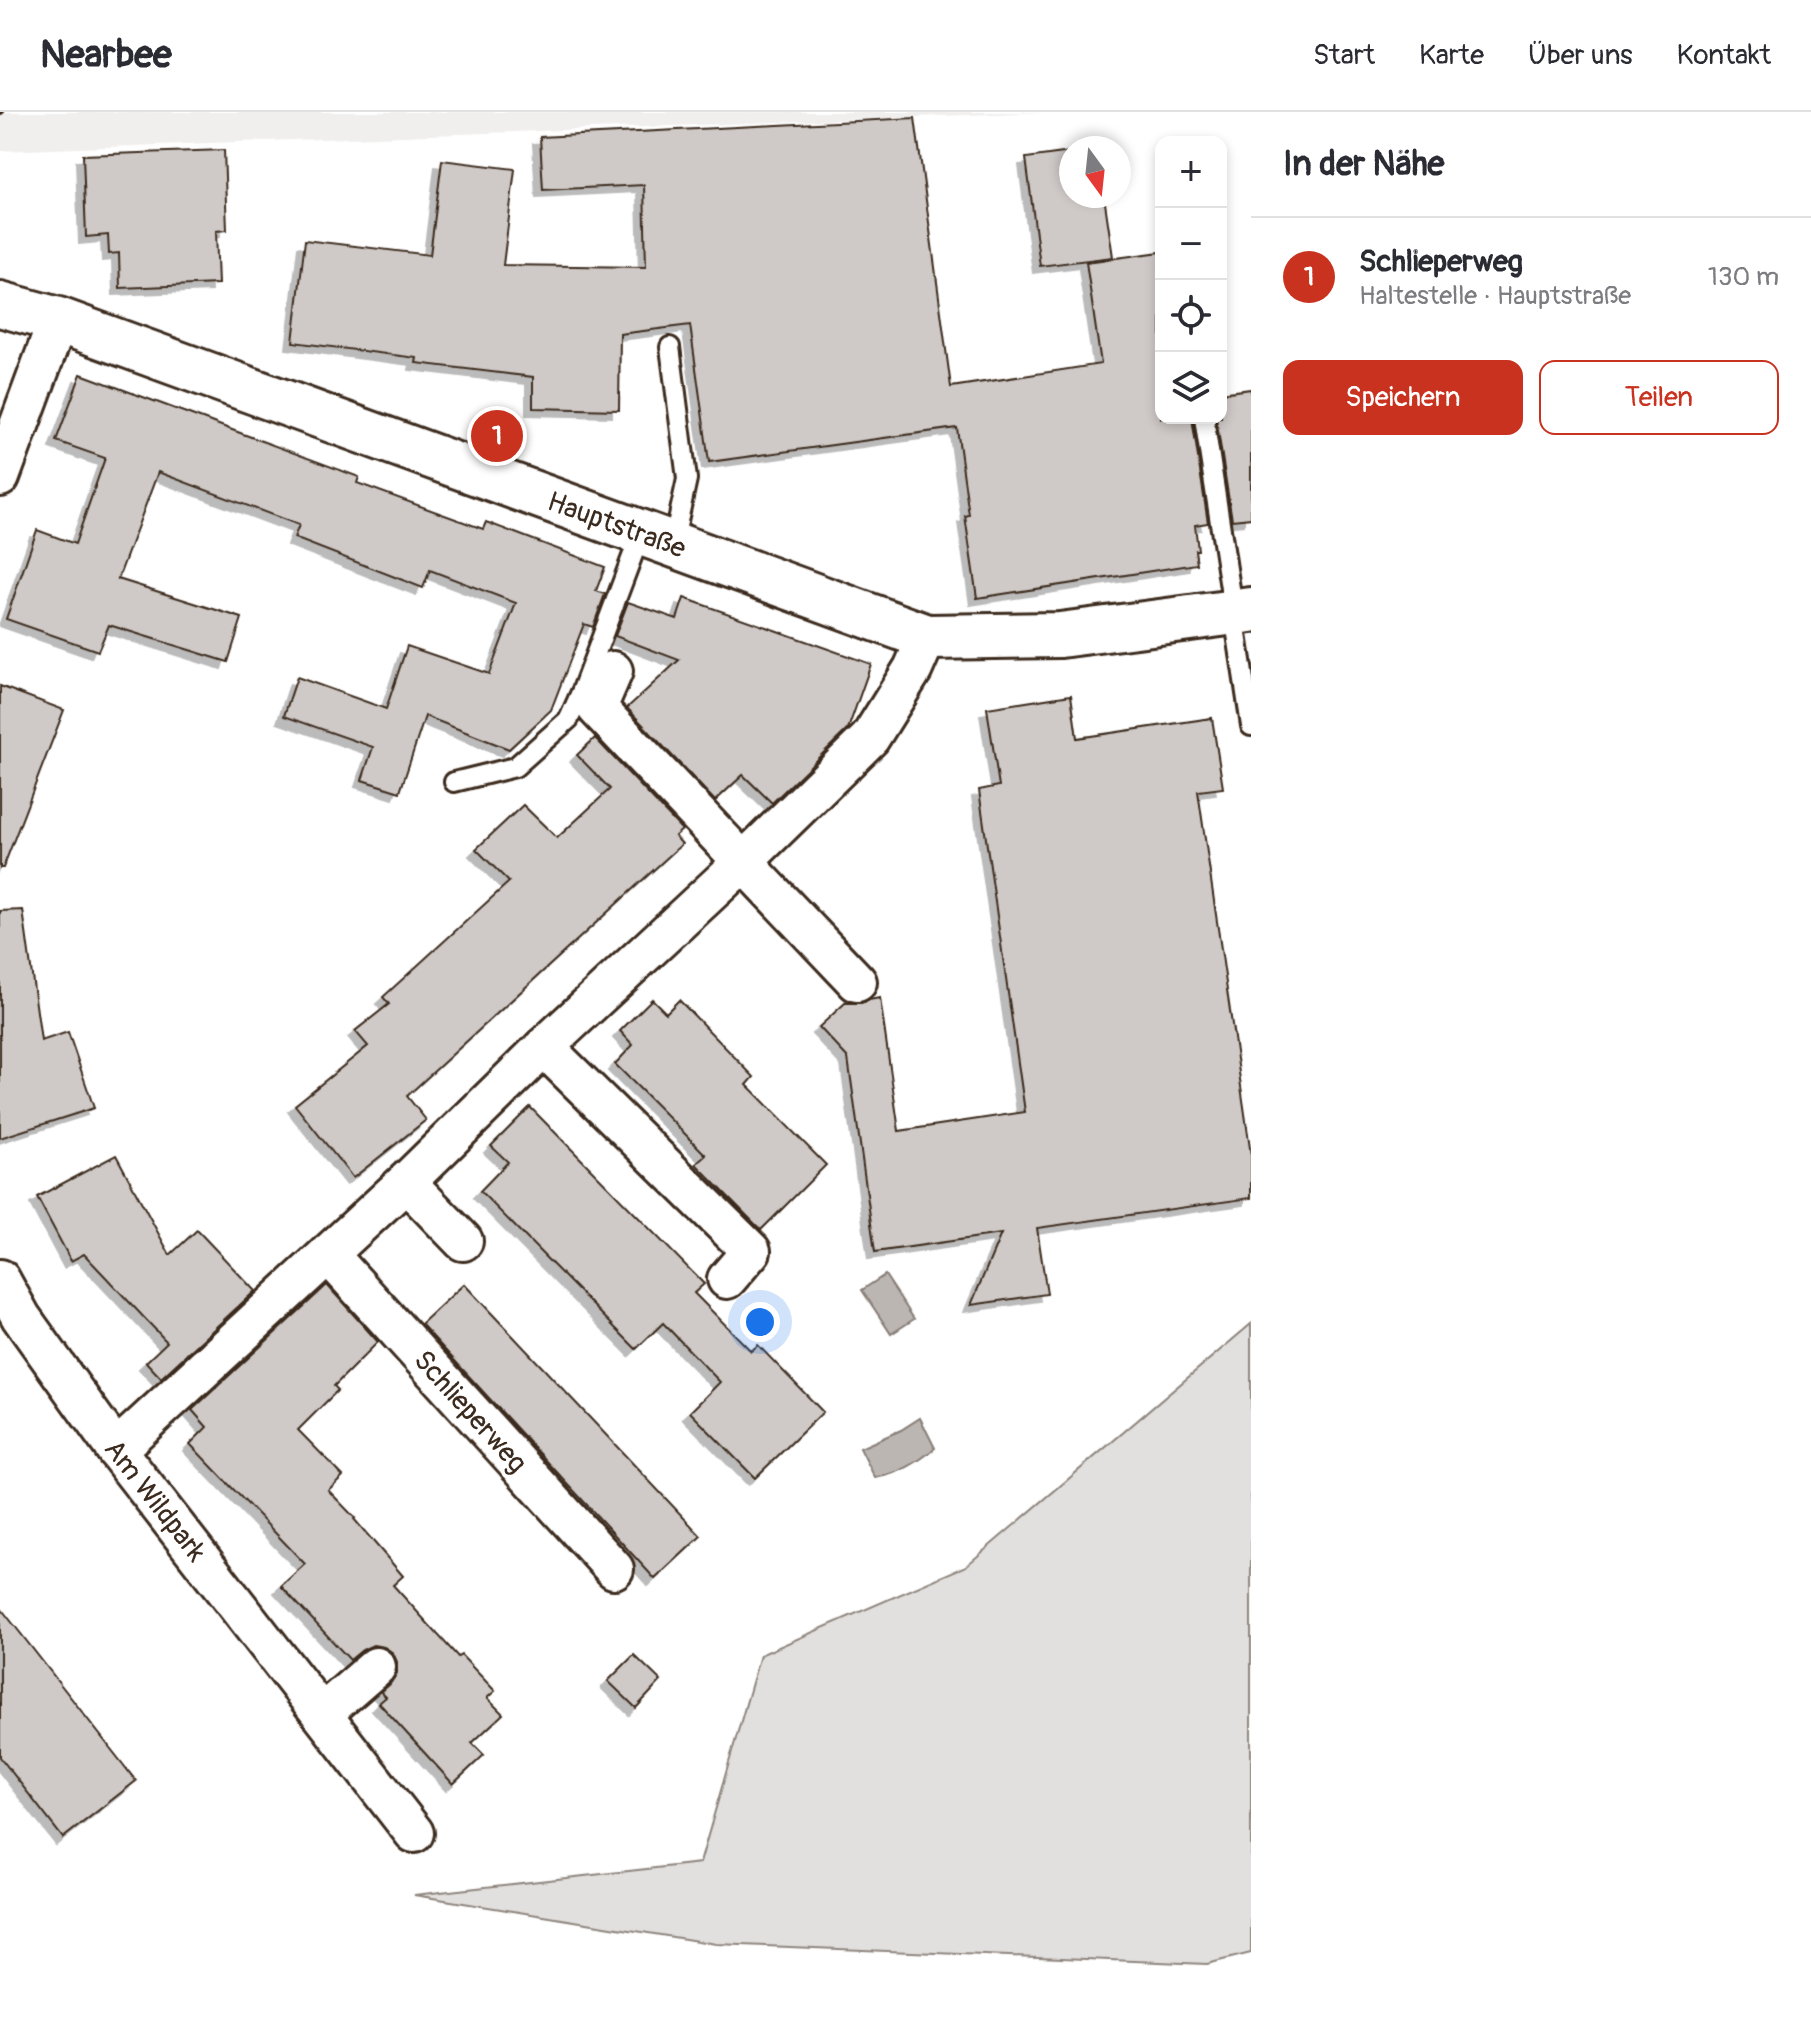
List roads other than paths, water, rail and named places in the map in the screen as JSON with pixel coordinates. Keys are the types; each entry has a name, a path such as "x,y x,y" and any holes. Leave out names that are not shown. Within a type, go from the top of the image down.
{"street":[{"name":"Hauptstraße","path":"0,304 58,320 927,637 1060,635 1242,611"},
{"path":"0,477 58,320"},
{"path":"116,1450 406,1182 870,738 913,669 927,637"},
{"path":"613,671 597,708 857,982"},
{"path":"544,1047 751,1251 727,1279"},
{"path":"406,1182 463,1241"},
{"name":"Schlieperweg","path":"328,1254 614,1569"},
{"name":"Am Wildpark","path":"0,1279 21,1317 116,1450 414,1833"},
{"path":"322,1714 376,1667"}],"lane":[{"path":"454,782 515,767 569,719 687,479 670,347"},
{"path":"1205,424 1242,611 1251,726"}],"place":[{"name":"Schlieperweg","path":"497,436"}]}
